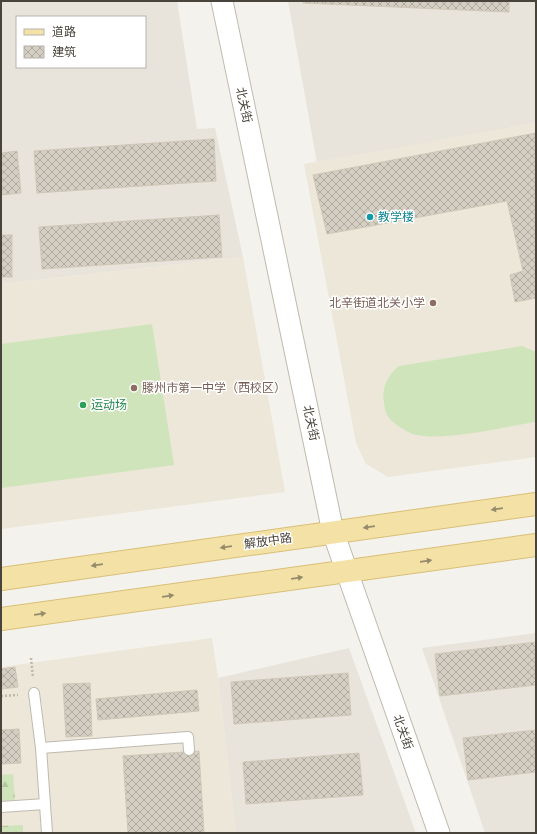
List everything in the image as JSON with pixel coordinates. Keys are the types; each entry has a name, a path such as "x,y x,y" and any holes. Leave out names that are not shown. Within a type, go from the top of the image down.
{"main road":[{"name":"解放中路","path":"1,579 536,504"},
{"path":"1,619 536,545"}],"street":[{"name":"北关街","path":"222,1 333,532 439,833"}],"lane":[{"path":"34,693 41,748 47,833"},
{"path":"41,748 188,737 189,750"},
{"path":"1,807 45,804"}],"shaded area":[{"path":"1,1 177,1 197,129 215,128 243,257 1,284"},
{"path":"288,1 536,1 536,123 317,163"},
{"name":"北辛街道北关小学","path":"536,123 536,457 388,477 366,464 356,443 304,164"},
{"name":"滕州市第一中学（西校区）","path":"243,257 285,492 1,529 1,284"},
{"path":"536,633 536,833 485,833 422,648"},
{"path":"212,638 236,833 1,833 1,667"},
{"path":"349,648 416,833 236,833 218,678"}],"green space":[{"name":"运动场","path":"152,324 174,465 1,488 1,344"},
{"path":"522,346 536,352 535,422 475,433 430,436 417,435 405,430 392,421 386,414 383,398 386,382 395,369 399,366"},
{"path":"13,774 15,800 1,801 1,775"},
{"path":"23,825 23,833 1,833 1,826"}],"building":[{"path":"304,1 509,1 509,12 303,3"},
{"name":"教学楼","path":"536,133 536,298 515,302 510,275 523,271 507,201 327,234 313,175"},
{"path":"214,139 216,181 37,193 34,151"},
{"path":"17,151 21,193 1,195 1,153"},
{"path":"219,215 222,257 42,269 39,227"},
{"path":"1,235 12,235 12,277 1,277"},
{"path":"536,642 536,685 440,696 435,654"},
{"path":"15,667 18,687 1,689 1,669"},
{"path":"348,673 351,715 234,724 231,682"},
{"path":"90,683 92,736 66,737 63,684"},
{"path":"197,690 199,711 98,720 96,699"},
{"path":"19,729 21,763 1,764 1,730"},
{"path":"536,730 536,772 468,780 463,738"},
{"path":"199,751 204,833 128,833 123,756"},
{"path":"359,753 363,795 246,804 243,762"}],"place":[{"name":"教学楼","path":"370,217"},
{"name":"北辛街道北关小学","path":"433,303"},
{"name":"滕州市第一中学（西校区）","path":"134,388"},
{"name":"运动场","path":"83,405"}]}
